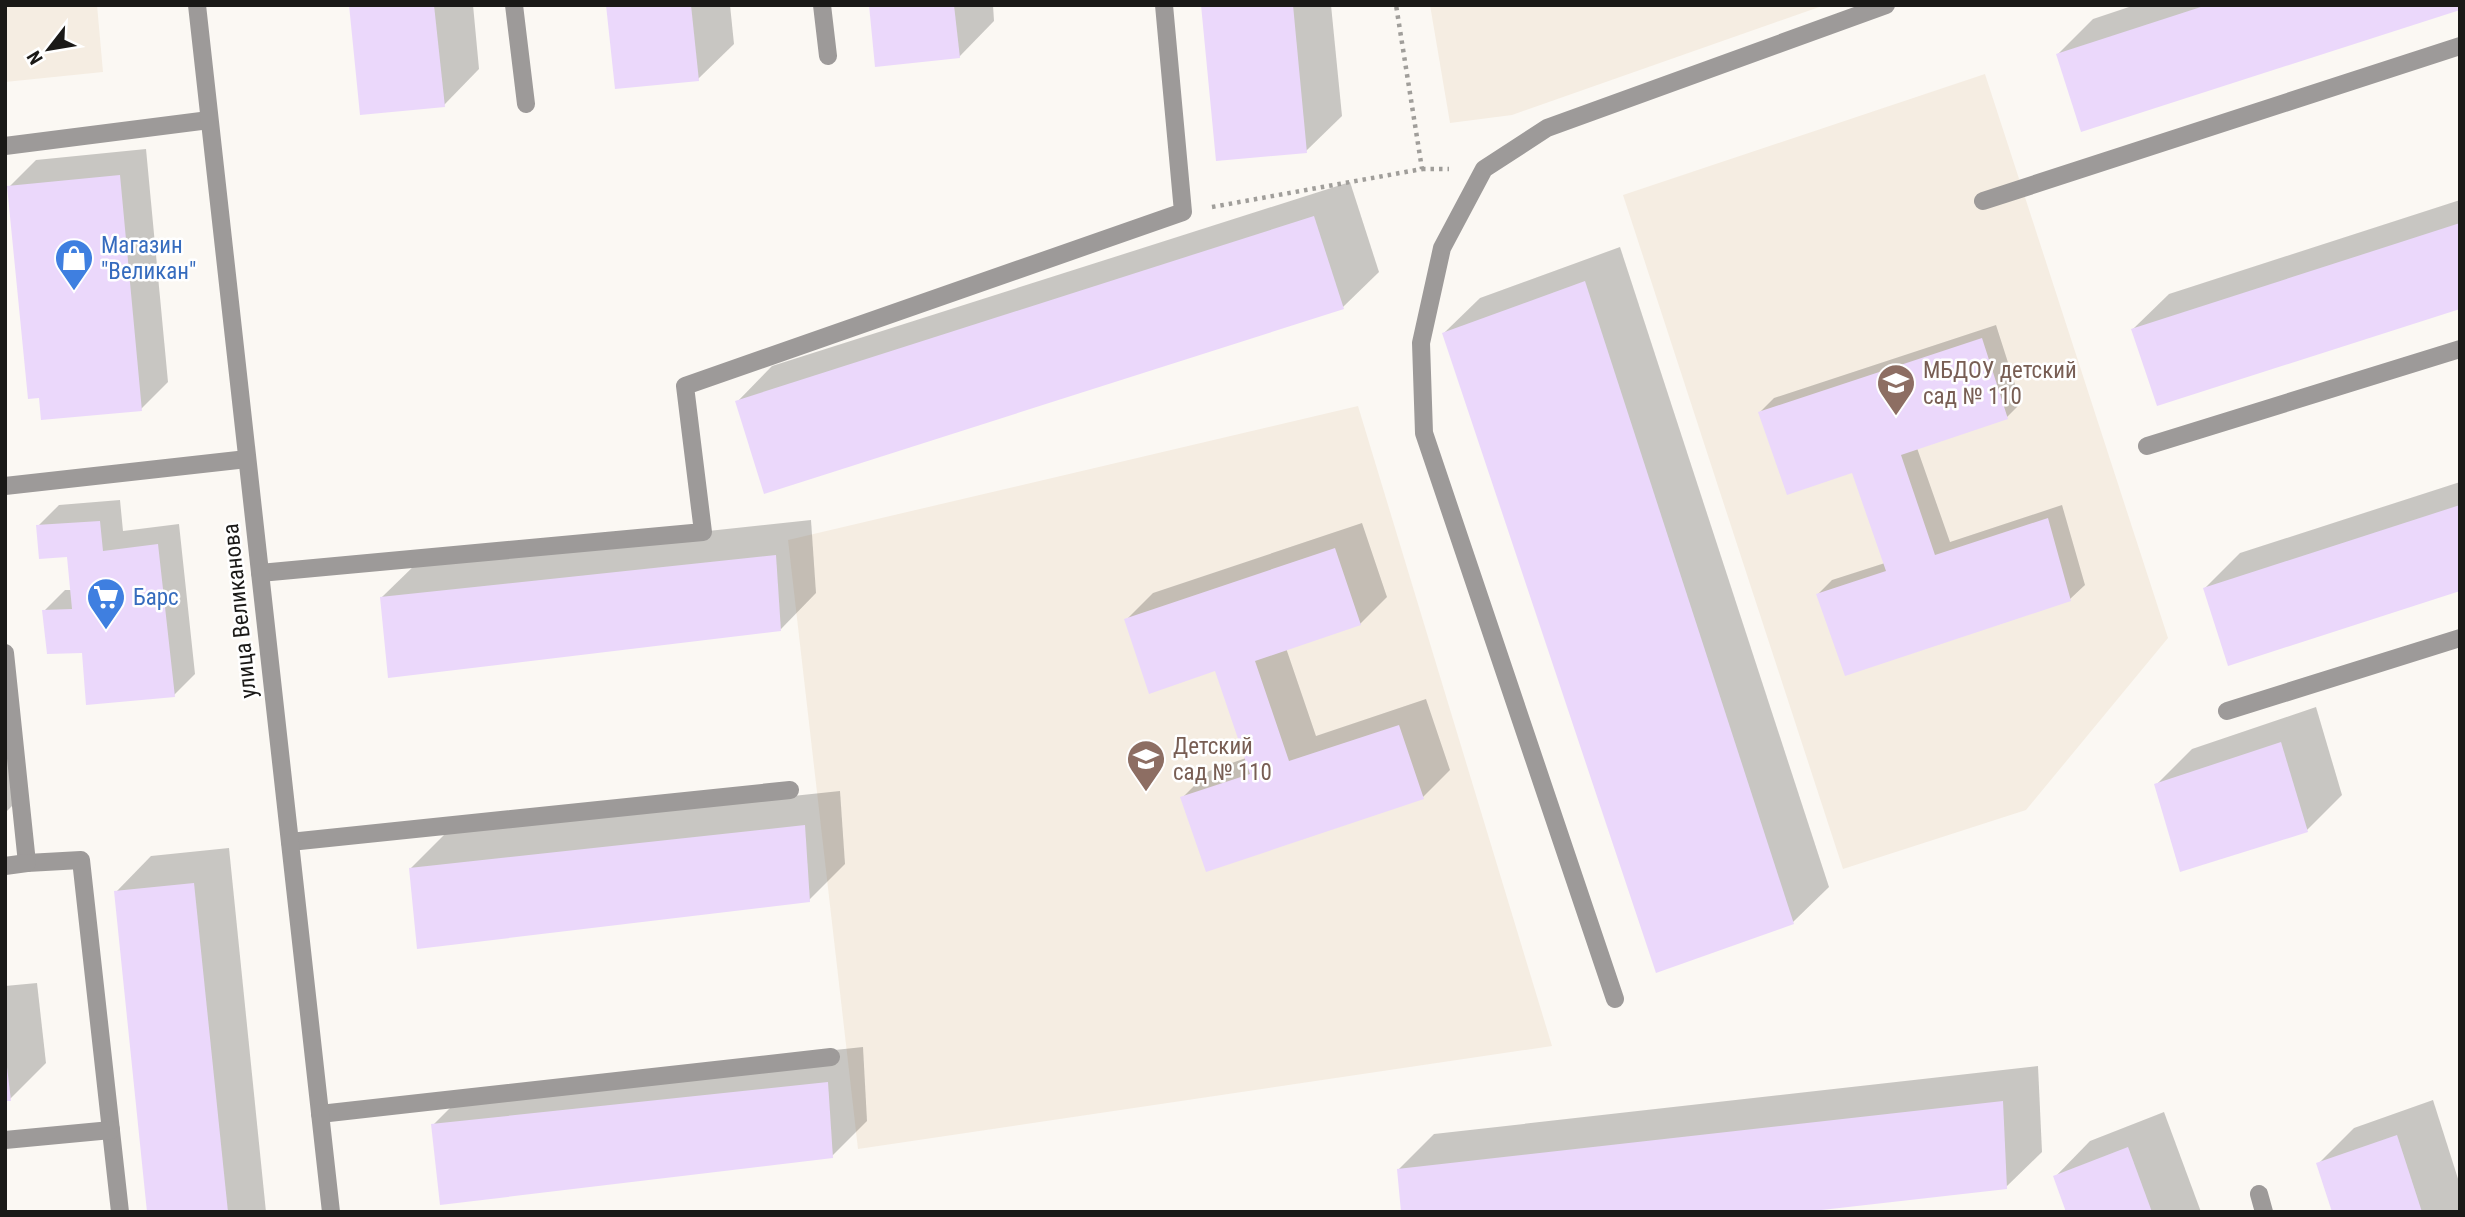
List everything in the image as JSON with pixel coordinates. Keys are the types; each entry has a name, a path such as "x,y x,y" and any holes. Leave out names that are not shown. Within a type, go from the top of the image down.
{"street":[{"name":"улица Великанова","path":"197,5 331,1212"},
{"path":"514,5 526,104"},
{"path":"822,5 828,57"},
{"path":"260,573 703,532 685,386 1183,212 1164,5"},
{"path":"1615,999 1424,433 1421,343 1442,248 1484,169 1547,128 1886,5"},
{"path":"1983,201 2460,46"},
{"path":"5,146 209,120"},
{"path":"2147,446 2460,349"},
{"path":"5,486 247,459"},
{"path":"2227,710 2460,638"},
{"path":"5,653 27,863"},
{"path":"290,842 790,790"},
{"path":"5,866 80,860 120,1212"},
{"path":"320,1114 831,1057"},
{"path":"5,1140 111,1130"}],"path":[{"path":"1183,212 1422,169 1396,5"}],"shaded area":[{"path":"5,5 97,5 103,72 5,82"},
{"path":"1430,5 1825,5 1512,115 1450,123"},
{"name":"МБДОУ детский сад № 110","path":"1985,74 2168,638 2026,810 1843,869 1623,195"},
{"name":"Детский сад № 110","path":"1358,406 1552,1046 858,1149 788,540"}],"building":[{"path":"349,5 434,5 445,107 360,115"},
{"path":"606,5 691,5 699,81 615,89"},
{"path":"869,5 954,5 960,58 875,67"},
{"path":"1201,5 1293,5 1307,153 1216,161"},
{"path":"2207,5 2460,5 2460,10 2081,132 2056,54"},
{"name":"Магазин \"Великан\"","path":"120,175 142,411 41,420 39,398 28,399 7,186"},
{"path":"1314,216 1344,309 764,494 735,401"},
{"path":"2460,223 2460,309 2157,406 2131,329"},
{"path":"1585,281 1794,924 1656,973 1442,333"},
{"path":"1982,338 2008,419 1901,455 1935,555 2048,518 2071,601 1845,676 1816,594 1886,571 1852,473 1787,495 1758,412"},
{"path":"2460,505 2460,591 2228,666 2203,588"},
{"name":"Барс","path":"100,521 103,551 158,544 175,697 86,705 82,653 47,654 42,610 72,609 67,557 39,559 36,525"},
{"path":"1335,548 1361,625 1255,661 1289,761 1399,725 1424,799 1206,872 1180,797 1250,774 1215,671 1149,694 1124,619"},
{"path":"776,555 781,631 388,678 380,597"},
{"path":"2281,742 2308,832 2180,872 2154,784"},
{"path":"805,825 810,902 417,949 409,868"},
{"path":"194,883 228,1212 147,1212 114,891"},
{"path":"7,1067 11,1101 5,1101"},
{"path":"828,1082 833,1158 440,1205 431,1124"},
{"path":"2003,1101 2007,1189 1804,1212 1401,1212 1397,1169"},
{"path":"2397,1135 2422,1212 2332,1212 2316,1163"},
{"path":"2128,1147 2152,1212 2066,1212 2053,1176"}],"place":[{"name":"Магазин \"Великан\"","path":"74,292"},
{"name":"МБДОУ детский сад № 110","path":"1896,417"},
{"name":"Барс","path":"106,631"},
{"name":"Детский сад № 110","path":"1146,793"}]}
